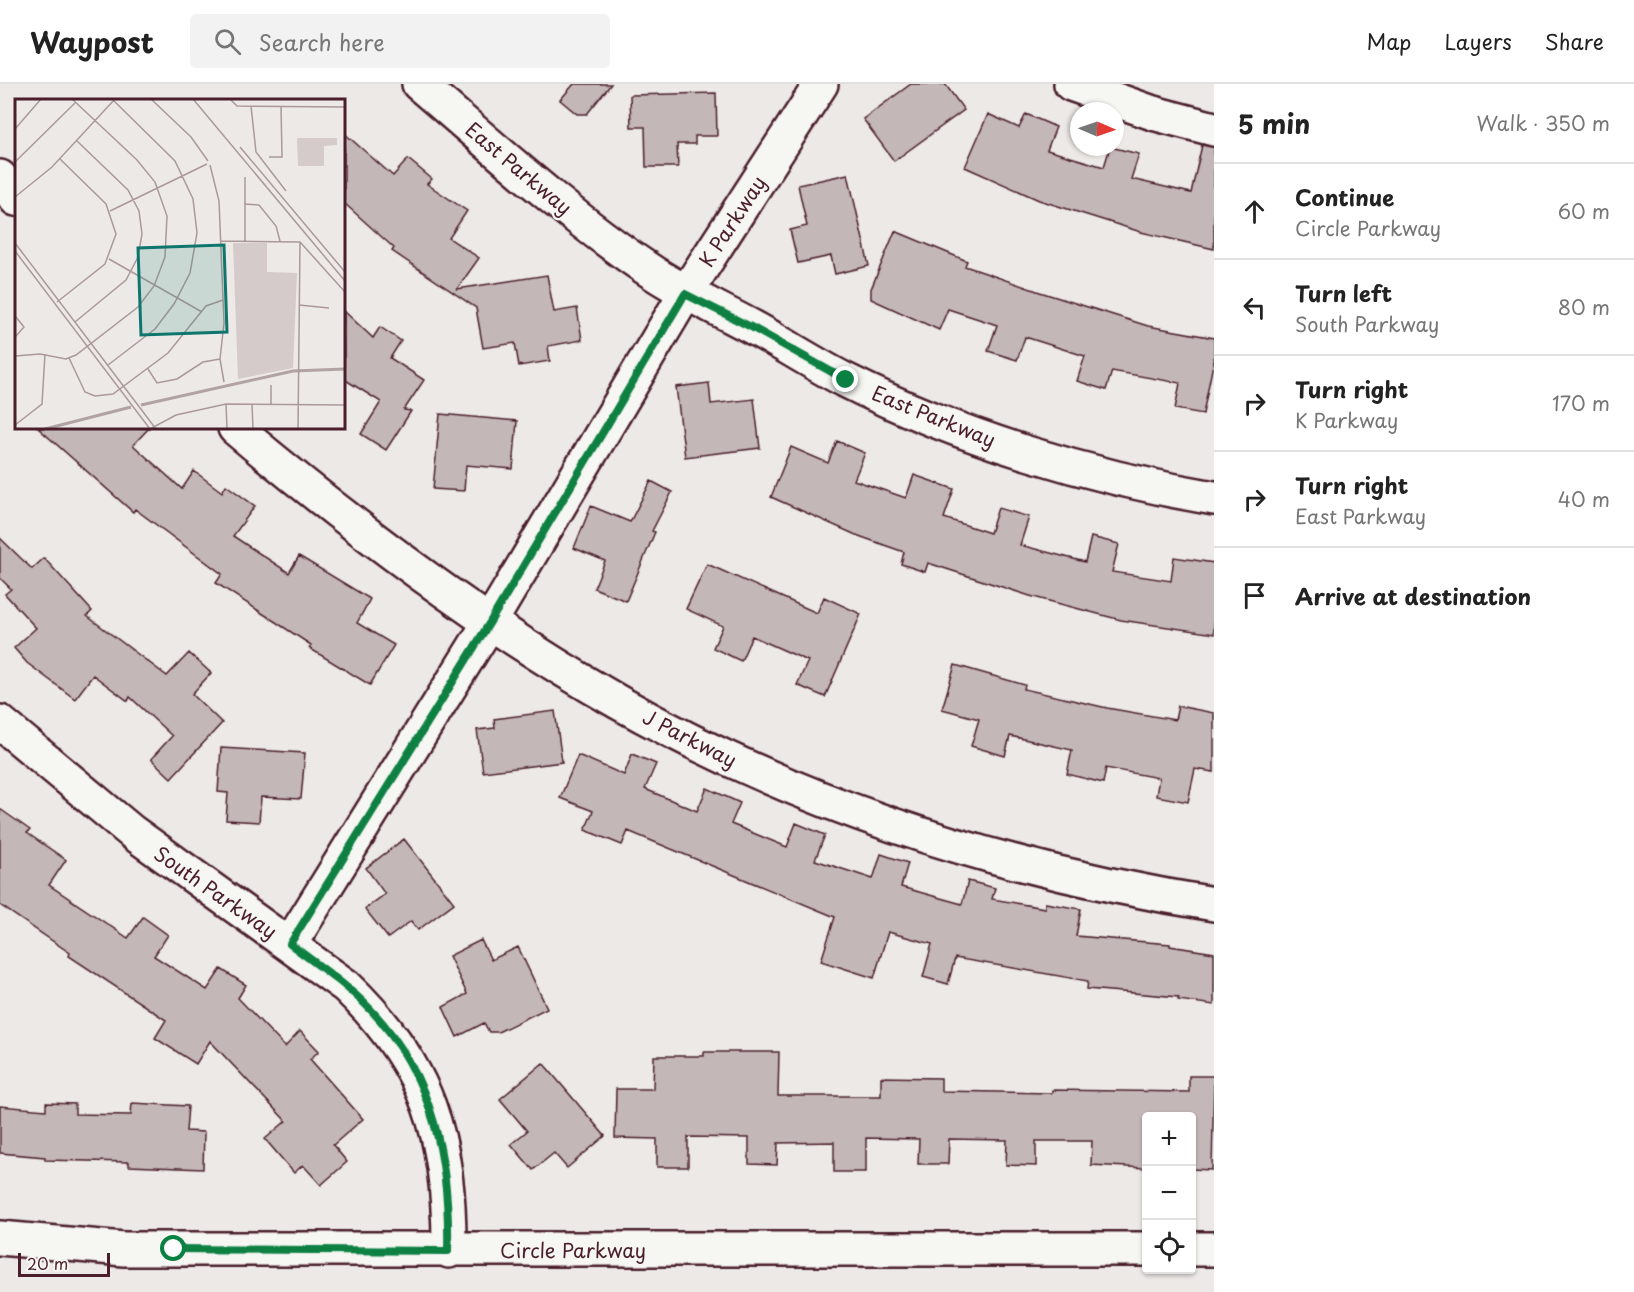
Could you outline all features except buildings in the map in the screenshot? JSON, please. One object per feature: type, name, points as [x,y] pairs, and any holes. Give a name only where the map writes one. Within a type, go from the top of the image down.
[{"type":"street","name":"East Parkway","points":[[419,84],[566,208],[644,267],[685,294],[753,328],[846,380],[936,419],[1077,467],[1173,491],[1214,498]]},
{"type":"street","name":"K Parkway","points":[[290,944],[490,622],[685,294],[821,84]]},
{"type":"street","points":[[1071,84],[1153,113],[1214,129]]},
{"type":"street","points":[[0,177],[15,198]]},
{"type":"street","name":"J Parkway","points":[[236,429],[292,476],[490,622],[621,704],[729,759],[841,807],[956,846],[1073,878],[1214,904]]},
{"type":"street","name":"South Parkway","points":[[0,722],[132,832],[290,944],[346,986],[373,1011],[414,1071],[440,1139],[447,1175],[448,1251]]},
{"type":"street","name":"Circle Parkway","points":[[0,1238],[124,1249],[448,1251],[1142,1249]]},
{"type":"street","points":[[1196,1249],[1214,1249]]},
{"type":"route","points":[[174,1249],[448,1251],[447,1175],[440,1139],[429,1105],[414,1071],[395,1040],[373,1011],[346,986],[290,944],[490,622],[685,294],[753,328],[846,380]]}]
